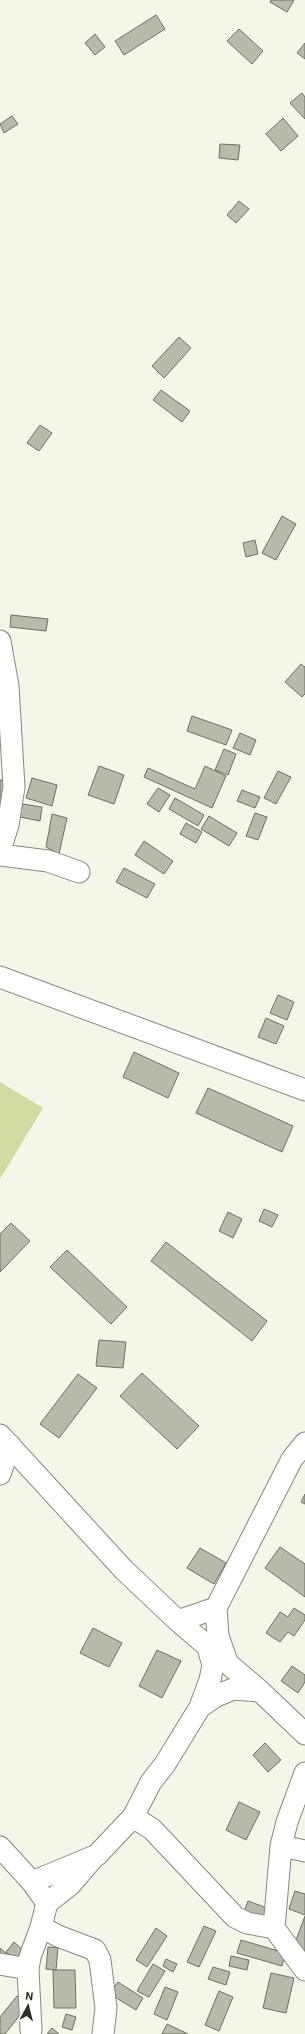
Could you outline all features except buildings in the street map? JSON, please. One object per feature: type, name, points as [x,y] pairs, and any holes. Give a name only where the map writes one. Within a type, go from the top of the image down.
[{"type":"street","points":[[0,641],[8,686],[14,787],[8,825],[0,850]]},
{"type":"street","points":[[0,855],[48,861],[79,872]]},
{"type":"street","points":[[0,977],[305,1090]]},
{"type":"street","points":[[0,1474],[5,1440]]},
{"type":"street","points":[[5,1440],[124,1570],[178,1621],[260,1691],[305,1734]]},
{"type":"street","points":[[227,1662],[218,1636],[216,1608],[292,1460],[305,1443]]},
{"type":"street","points":[[178,1621],[216,1608]]},
{"type":"street","points":[[31,2030],[28,1969],[30,1957],[41,1927],[47,1903],[70,1885],[96,1855],[133,1817],[151,1782],[165,1764],[200,1707],[210,1680],[213,1665],[207,1645]]},
{"type":"street","points":[[200,1707],[216,1696],[233,1689],[260,1691]]},
{"type":"street","points":[[305,1773],[287,1822],[281,1846],[274,1928],[305,1970]]},
{"type":"street","points":[[133,1817],[152,1829],[235,1917],[247,1923],[274,1928]]},
{"type":"street","points":[[281,1846],[305,1851]]},
{"type":"street","points":[[0,1847],[32,1882],[47,1903]]},
{"type":"street","points":[[32,1882],[96,1855]]},
{"type":"street","points":[[41,1927],[58,1936],[96,1950],[100,1960],[106,2008],[103,2034]]},
{"type":"street","points":[[0,1964],[28,1969]]},
{"type":"green space","points":[[0,1082],[43,1108],[0,1179]]}]
